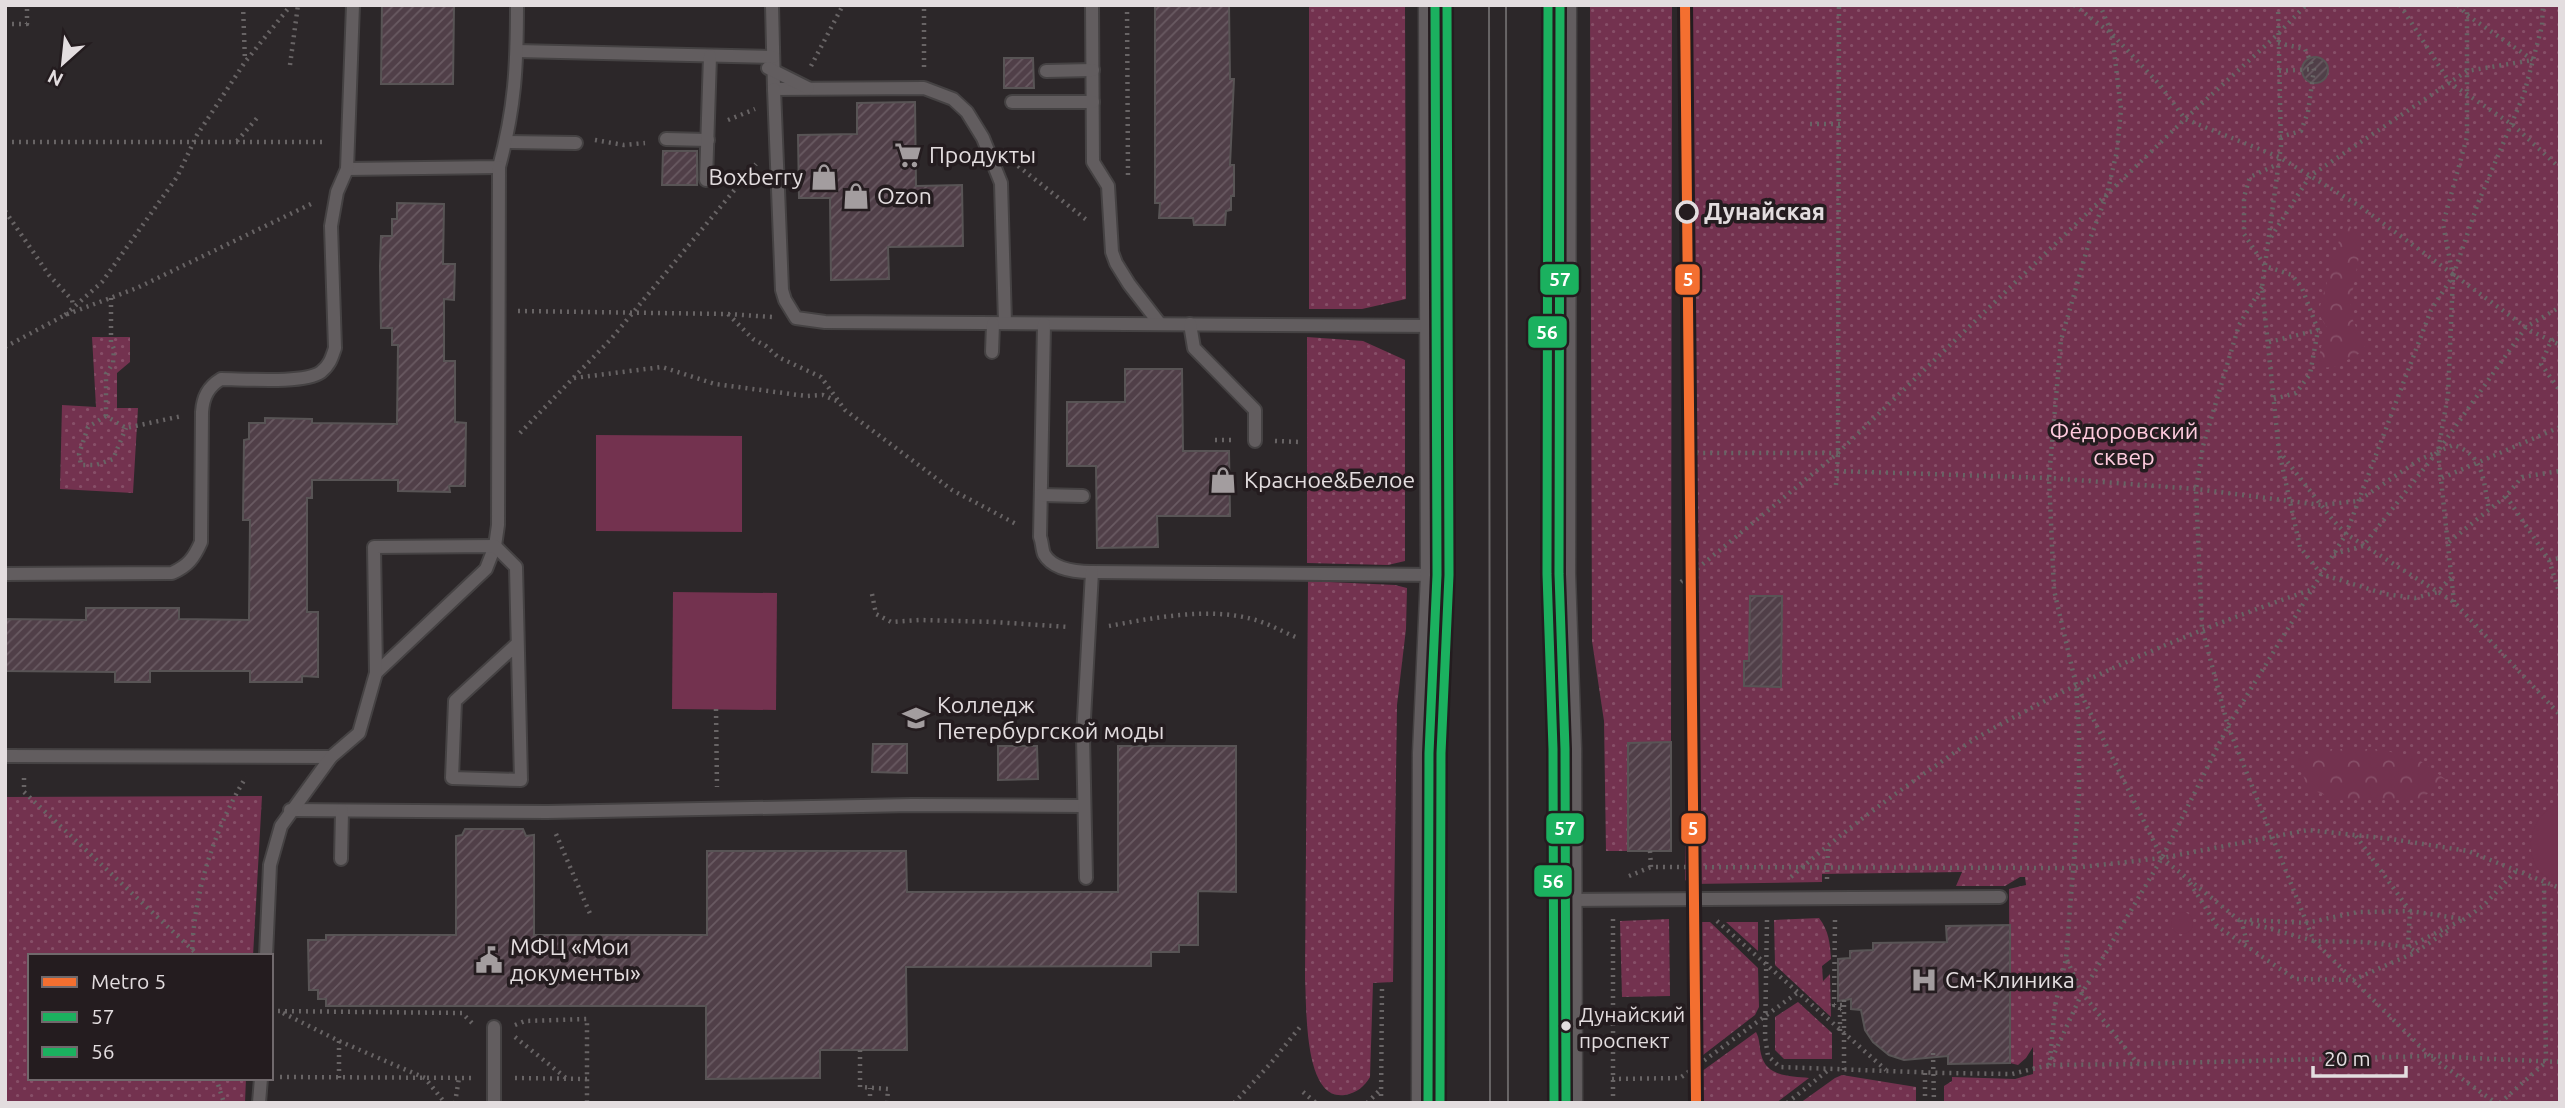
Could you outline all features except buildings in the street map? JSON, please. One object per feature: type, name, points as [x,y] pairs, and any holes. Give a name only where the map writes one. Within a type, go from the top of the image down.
[{"type":"street","points":[[1428,1103],[1429,753],[1437,575],[1434,5]]},
{"type":"street","points":[[1560,5],[1559,574],[1565,749],[1566,1103]]},
{"type":"lane","points":[[5,574],[172,573],[186,568],[201,542],[202,412],[211,385],[221,379],[304,379],[320,373],[331,362],[335,348],[332,210],[347,169],[353,5]]},
{"type":"lane","points":[[376,673],[486,569],[495,546],[498,525],[499,167],[516,82],[517,5]]},
{"type":"lane","points":[[772,5],[782,290],[796,318],[825,322],[1437,326]]},
{"type":"lane","points":[[1092,5],[1093,162],[1108,186],[1112,252],[1129,284],[1160,324]]},
{"type":"lane","points":[[517,51],[745,57],[773,64],[812,90]]},
{"type":"lane","points":[[706,180],[710,56]]},
{"type":"lane","points":[[1045,71],[1093,70]]},
{"type":"lane","points":[[774,89],[923,88],[953,99],[967,112],[983,138],[1001,183],[999,323],[992,352]]},
{"type":"lane","points":[[1012,102],[1093,102]]},
{"type":"lane","points":[[666,139],[708,140]]},
{"type":"lane","points":[[506,142],[576,143]]},
{"type":"lane","points":[[347,169],[499,167]]},
{"type":"lane","points":[[1044,324],[1040,537],[1045,554],[1057,565],[1072,572],[1437,575]]},
{"type":"lane","points":[[1190,324],[1194,348],[1255,410],[1255,441]]},
{"type":"lane","points":[[1041,495],[1083,496]]},
{"type":"lane","points":[[266,954],[271,866],[281,826],[290,810],[331,757],[359,733],[376,673],[374,548],[495,546],[516,567],[522,780],[452,778],[455,701],[517,644]]},
{"type":"lane","points":[[1086,878],[1083,737],[1092,572]]},
{"type":"lane","points":[[5,756],[331,757]]},
{"type":"lane","points":[[290,810],[547,813],[912,804],[1083,806]]},
{"type":"lane","points":[[341,859],[342,811]]},
{"type":"lane","points":[[1565,900],[2000,897]]},
{"type":"lane","points":[[494,1027],[494,1103]]},
{"type":"lane","points":[[259,1103],[261,1080]]},
{"type":"path","points":[[5,24],[27,24],[27,5]]},
{"type":"path","points":[[243,5],[245,62]]},
{"type":"path","points":[[65,315],[102,282],[177,177],[194,142],[245,62],[291,5]]},
{"type":"path","points":[[290,65],[298,5]]},
{"type":"path","points":[[808,72],[843,5]]},
{"type":"path","points":[[924,5],[924,75]]},
{"type":"path","points":[[1127,5],[1128,186]]},
{"type":"path","points":[[1836,485],[1839,453],[1839,5]]},
{"type":"path","points":[[2074,5],[2112,34],[2160,85],[2185,119],[2279,157],[2358,205],[2526,327],[2560,345]]},
{"type":"path","points":[[2049,1065],[2055,1006],[2066,959],[2079,794],[2079,731],[2076,684],[2054,590],[2049,478],[2061,340],[2090,239],[2107,194],[2117,151],[2121,109],[2112,34],[2100,5]]},
{"type":"path","points":[[2277,5],[2279,157],[2262,287],[2279,451],[2300,547],[2321,574],[2385,594],[2415,598],[2438,592],[2452,576]]},
{"type":"path","points":[[1681,582],[1839,453],[2306,5]]},
{"type":"path","points":[[2400,5],[2450,83],[2513,125],[2560,168]]},
{"type":"path","points":[[2458,5],[2467,15],[2533,60]]},
{"type":"path","points":[[2454,602],[2438,451],[2448,395],[2453,276],[2442,224],[2467,137],[2467,5]]},
{"type":"path","points":[[2049,1065],[2082,993],[2162,858],[2228,726],[2346,534],[2431,310],[2453,276],[2478,204],[2513,125],[2542,26],[2543,5]]},
{"type":"path","points":[[2278,43],[2305,49],[2314,69],[2308,112],[2301,131],[2280,137]]},
{"type":"path","points":[[2269,241],[2310,176],[2467,71],[2533,60]]},
{"type":"path","points":[[2279,71],[2314,69]]},
{"type":"path","points":[[236,142],[257,118]]},
{"type":"path","points":[[1810,124],[1841,124]]},
{"type":"path","points":[[983,138],[1111,239]]},
{"type":"path","points":[[5,142],[317,142]]},
{"type":"path","points":[[512,441],[574,378],[631,314],[758,162]]},
{"type":"path","points":[[2274,399],[2296,393],[2310,374],[2318,330],[2302,288],[2292,275],[2265,266],[2245,234],[2244,197],[2250,177],[2278,164]]},
{"type":"path","points":[[5,347],[65,315],[82,311],[137,288],[304,208]]},
{"type":"path","points":[[5,211],[49,275],[72,300],[73,306]]},
{"type":"path","points":[[2262,287],[2239,325],[2203,446],[2196,489],[2202,628],[2228,726],[2314,941],[2430,1056],[2498,1103],[2546,1062]]},
{"type":"path","points":[[106,416],[106,374],[113,363],[114,349],[111,342],[111,298]]},
{"type":"path","points":[[2332,555],[2363,546],[2438,451],[2526,327],[2560,307]]},
{"type":"path","points":[[505,311],[775,317]]},
{"type":"path","points":[[728,314],[752,339],[766,346],[778,357],[821,377],[845,410],[952,490],[1040,537]]},
{"type":"path","points":[[2269,342],[2318,330]]},
{"type":"path","points":[[2560,336],[2551,341],[2541,364],[2560,391]]},
{"type":"path","points":[[574,378],[663,367],[715,384],[806,396],[823,395],[839,402]]},
{"type":"path","points":[[106,416],[126,428],[202,412]]},
{"type":"path","points":[[106,416],[88,427],[79,454],[82,466],[113,459],[126,428]]},
{"type":"path","points":[[2441,478],[2560,427]]},
{"type":"path","points":[[1837,471],[2049,478],[2196,489],[2321,505],[2358,501],[2419,460],[2453,445],[2465,449],[2479,462],[2489,510]]},
{"type":"path","points":[[2279,451],[2346,534],[2454,602],[2560,715]]},
{"type":"path","points":[[1682,453],[1839,453]]},
{"type":"path","points":[[2449,542],[2506,496],[2522,477],[2560,471]]},
{"type":"path","points":[[2506,496],[2549,560],[2560,595]]},
{"type":"path","points":[[2549,560],[2560,558]]},
{"type":"path","points":[[2313,589],[2202,628],[2076,684],[1976,738],[1867,813],[1803,866],[1767,898],[1765,1037],[1768,1056],[1780,1067],[2012,1074],[2049,1065],[2430,1056],[2560,1062]]},
{"type":"path","points":[[2076,684],[2162,858],[2239,920],[2314,941],[2364,942],[2408,947],[2417,952]]},
{"type":"path","points":[[716,709],[717,809]]},
{"type":"path","points":[[22,756],[24,792],[192,953]]},
{"type":"path","points":[[192,953],[203,881],[214,845],[236,795],[258,757]]},
{"type":"path","points":[[547,813],[591,916]]},
{"type":"path","points":[[1613,1103],[1614,882],[1651,867],[2073,868],[2162,858],[2308,830],[2468,851],[2560,888]]},
{"type":"path","points":[[2356,835],[2410,911],[2408,947]]},
{"type":"path","points":[[1828,845],[1834,1006],[1844,1005],[1844,1070]]},
{"type":"path","points":[[1650,851],[1651,867]]},
{"type":"path","points":[[2187,878],[2217,926],[2295,979],[2353,980],[2417,952],[2483,906],[2516,871]]},
{"type":"path","points":[[2544,882],[2546,1062]]},
{"type":"path","points":[[2239,920],[2306,923],[2358,912],[2410,911],[2464,919]]},
{"type":"path","points":[[1711,916],[1888,1071]]},
{"type":"path","points":[[2408,947],[2464,919]]},
{"type":"path","points":[[2239,920],[2248,947]]},
{"type":"path","points":[[2066,959],[2082,993],[2138,1064]]},
{"type":"path","points":[[1381,1103],[1382,986]]},
{"type":"path","points":[[1612,1079],[1680,1078],[1797,993]]},
{"type":"path","points":[[273,1011],[462,1013],[476,1026],[494,1027]]},
{"type":"path","points":[[282,1012],[339,1041],[425,1078],[445,1103]]},
{"type":"path","points":[[567,1078],[505,1028],[525,1021],[587,1019],[587,1103]]},
{"type":"path","points":[[1234,1103],[1300,1027]]},
{"type":"path","points":[[339,1041],[340,1078]]},
{"type":"path","points":[[860,1051],[860,1087],[888,1089],[887,1103]]},
{"type":"path","points":[[1933,1053],[1934,1103]]},
{"type":"path","points":[[1787,1103],[1828,1070]]},
{"type":"path","points":[[1924,1103],[1925,1072]]},
{"type":"path","points":[[273,1077],[587,1079]]},
{"type":"path","points":[[454,1103],[458,1079]]},
{"type":"path","points":[[217,1080],[224,1103]]},
{"type":"path","points":[[870,1088],[870,1103]]},
{"type":"path","points":[[1367,1103],[1381,1088]]},
{"type":"path","points":[[1303,1092],[1317,1103]]},
{"type":"green space","points":[[1309,5],[1405,5],[1406,299],[1362,309],[1309,309]]},
{"type":"green space","points":[[1590,5],[1672,5],[1671,742],[1628,743],[1628,851],[1606,851],[1604,721],[1592,641]]},
{"type":"green space","name":"Фёдоровский сквер","points":[[1690,5],[2560,5],[2560,1103],[1944,1103],[1944,1086],[1952,1081],[1952,1077],[2015,1079],[2033,1074],[2033,1047],[2018,1065],[2010,1063],[2009,889],[2026,885],[2025,877],[2005,886],[1956,886],[1962,872],[1822,874],[1822,882],[1691,884],[1685,880]]},
{"type":"green space","points":[[2345,220],[2362,240],[2349,311],[2366,350],[2334,367],[2317,368],[2321,347],[2329,331],[2318,313]]},
{"type":"green space","points":[[92,337],[130,337],[130,362],[117,373],[117,408],[138,408],[133,493],[60,489],[62,405],[96,407]]},
{"type":"green space","points":[[1307,337],[1363,341],[1405,360],[1405,561],[1388,565],[1307,563]]},
{"type":"green space","points":[[596,435],[742,436],[742,532],[596,531]]},
{"type":"green space","points":[[1308,581],[1395,585],[1407,588],[1406,629],[1397,705],[1393,982],[1373,983],[1370,1077],[1360,1089],[1345,1095],[1331,1093],[1321,1084],[1314,1068],[1307,1029],[1305,979]]},
{"type":"green space","points":[[673,592],[777,593],[776,710],[672,709]]},
{"type":"green space","points":[[2327,749],[2376,749],[2415,757],[2445,779],[2420,800],[2334,799],[2308,788],[2296,757]]},
{"type":"green space","points":[[262,796],[253,954],[28,954],[28,1080],[246,1080],[245,1103],[5,1103],[5,797]]},
{"type":"green space","points":[[2560,803],[2560,884],[2538,868],[2532,856],[2531,844],[2533,831],[2539,820],[2548,810]]},
{"type":"green space","points":[[2178,912],[2186,912],[2193,919],[2193,927],[2186,934],[2178,934],[2171,927],[2171,919]]},
{"type":"green space","points":[[1819,918],[1827,932],[1830,948],[1831,959],[1822,966],[1823,981],[1830,974],[1831,1017],[1775,965],[1774,920]]},
{"type":"green space","points":[[1669,919],[1670,996],[1622,997],[1620,921]]},
{"type":"green space","points":[[1689,922],[1710,922],[1758,968],[1759,1007],[1755,1015],[1694,1062],[1693,999],[1689,997]]},
{"type":"green space","points":[[1726,922],[1758,922],[1758,951]]},
{"type":"green space","points":[[1798,1002],[1832,1033],[1832,1059],[1784,1059],[1775,1050],[1775,1017]]},
{"type":"green space","points":[[1756,1032],[1761,1054],[1768,1067],[1780,1074],[1809,1078],[1776,1103],[1695,1103],[1694,1077]]},
{"type":"green space","points":[[1842,1075],[1916,1087],[1916,1103],[1800,1103]]},
{"type":"tram line","points":[[1489,5],[1490,1103]]},
{"type":"tram line","points":[[1506,5],[1508,1103]]},
{"type":"metro line","name":"5","points":[[1685,5],[1696,1103]]},
{"type":"transit line","name":"57","points":[[1428,1103],[1429,753],[1437,575],[1435,5]]},
{"type":"transit line","name":"56","points":[[1440,1103],[1441,753],[1449,575],[1447,5]]},
{"type":"transit line","name":"56","points":[[1548,5],[1547,574],[1553,749],[1554,1103]]},
{"type":"transit line","name":"57","points":[[1560,5],[1559,574],[1565,749],[1566,1103]]},
{"type":"place","name":"Продукты","points":[[908,155]]},
{"type":"place","name":"Boxberry","points":[[824,177]]},
{"type":"place","name":"Ozon","points":[[856,196]]},
{"type":"place","name":"Дунайская","points":[[1687,212]]},
{"type":"place","name":"Красное&Белое","points":[[1223,480]]},
{"type":"place","name":"Колледж Петербургской моды","points":[[916,718]]},
{"type":"place","name":"МФЦ «Мои документы»","points":[[489,960]]},
{"type":"place","name":"См-Клиника","points":[[1924,980]]},
{"type":"place","name":"Дунайский проспект","points":[[1566,1026]]}]
